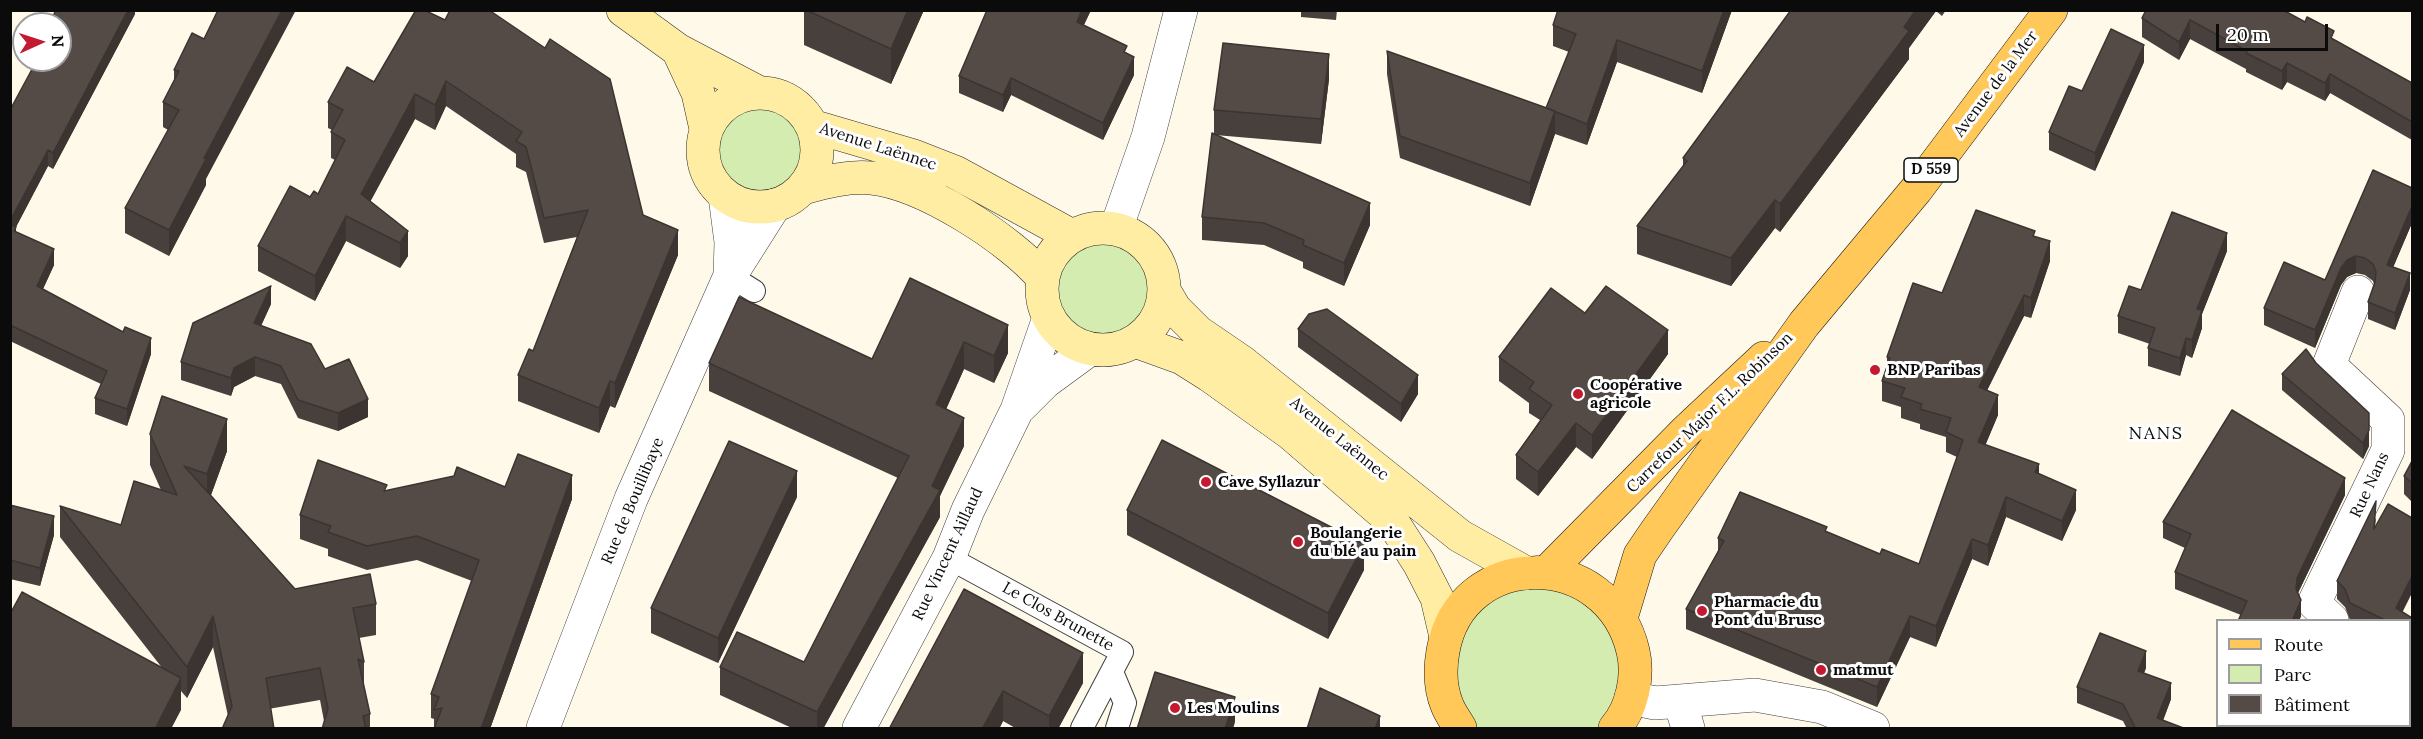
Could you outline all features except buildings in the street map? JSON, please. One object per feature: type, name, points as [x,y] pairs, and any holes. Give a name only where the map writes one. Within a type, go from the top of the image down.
[{"type":"main road","points":[[623,10],[678,50],[758,92],[775,94],[790,101],[802,112],[812,126],[816,142],[816,158],[812,174],[803,188],[791,198],[775,206],[758,207],[741,204],[725,196],[712,182],[704,165],[702,147],[706,129],[721,106],[739,97],[758,92]]},
{"type":"main road","name":"Avenue de la Mer","points":[[1804,324],[1916,190],[2051,10]]},
{"type":"main road","points":[[678,50],[698,93],[706,129]]},
{"type":"main road","name":"Avenue Laënnec","points":[[812,126],[826,132],[914,156],[954,172],[1072,236]]},
{"type":"main road","name":"Avenue Laënnec","points":[[803,188],[837,178],[871,178],[901,186],[944,204],[980,227],[1020,255],[1043,278]]},
{"type":"main road","points":[[1101,227],[1116,229],[1132,234],[1146,244],[1160,267],[1165,292],[1161,311],[1150,328],[1135,341],[1121,348],[1090,349],[1074,343],[1060,332],[1049,318],[1043,299],[1043,278],[1053,254],[1072,236],[1085,230],[1101,227]]},
{"type":"main road","name":"Avenue Laënnec","points":[[1165,292],[1175,309],[1198,332],[1242,362],[1460,536],[1537,572]]},
{"type":"main road","name":"Carrefour Major F.L. Robinson","points":[[1537,572],[1564,553],[1710,409],[1804,324]]},
{"type":"main road","name":"Carrefour Major F.L. Robinson","points":[[1621,618],[1640,555],[1804,324]]},
{"type":"main road","name":"Avenue Laënnec","points":[[1135,341],[1182,358],[1209,375],[1290,433],[1392,521],[1419,563],[1437,598],[1446,637]]},
{"type":"main road","points":[[1460,729],[1446,703],[1440,670],[1446,637],[1459,613],[1477,593],[1500,579],[1537,572],[1576,579],[1601,596],[1621,618],[1630,637],[1635,657],[1635,678],[1631,698],[1615,729]]},
{"type":"street","points":[[1116,229],[1148,137],[1182,10]]},
{"type":"street","name":"Rue de Bouillibaye","points":[[725,196],[731,242],[742,283]]},
{"type":"street","name":"Rue de Bouillibaye","points":[[543,729],[631,499],[742,283],[775,206]]},
{"type":"street","name":"Rue Nans","points":[[2330,619],[2314,603],[2388,450],[2388,420],[2328,365],[2358,292]]},
{"type":"street","name":"Rue Vincent Aillaud","points":[[859,729],[949,558],[968,510],[1017,410],[1049,318]]},
{"type":"street","name":"Rue Vincent Aillaud","points":[[1017,410],[1045,382],[1090,349]]},
{"type":"street","points":[[1631,698],[1655,703],[1684,715],[1755,695],[1822,707],[1873,729]]},
{"type":"lane","name":"Le Clos Brunette","points":[[949,558],[1122,652],[1082,729]]},
{"type":"lane","points":[[1112,672],[1125,703],[1118,729]]},
{"type":"green space","points":[[759,93],[781,97],[799,110],[812,128],[816,150],[812,172],[799,190],[781,203],[759,207],[737,203],[719,190],[706,172],[702,150],[706,128],[719,110],[737,97]]},
{"type":"green space","points":[[1103,228],[1126,233],[1137,238],[1146,246],[1154,255],[1159,266],[1164,289],[1159,312],[1154,323],[1146,332],[1137,340],[1126,345],[1103,350],[1080,345],[1069,340],[1060,332],[1052,323],[1047,312],[1042,289],[1047,266],[1052,255],[1060,246],[1069,238],[1080,233]]},
{"type":"green space","points":[[1547,572],[1630,637],[1615,728],[1460,728],[1446,637],[1459,613]]},
{"type":"place","name":"BNP Paribas","points":[[1875,370]]},
{"type":"place","name":"Coopérative agricole","points":[[1578,394]]},
{"type":"place","name":"Cave Syllazur","points":[[1206,482]]},
{"type":"place","name":"Boulangerie du blé au pain","points":[[1298,542]]},
{"type":"place","name":"Pharmacie du Pont du Brusc","points":[[1702,611]]},
{"type":"place","name":"matmut","points":[[1821,670]]},
{"type":"place","name":"Les Moulins","points":[[1175,708]]},
{"type":"district","name":"NANS","points":[[2156,434]]}]
